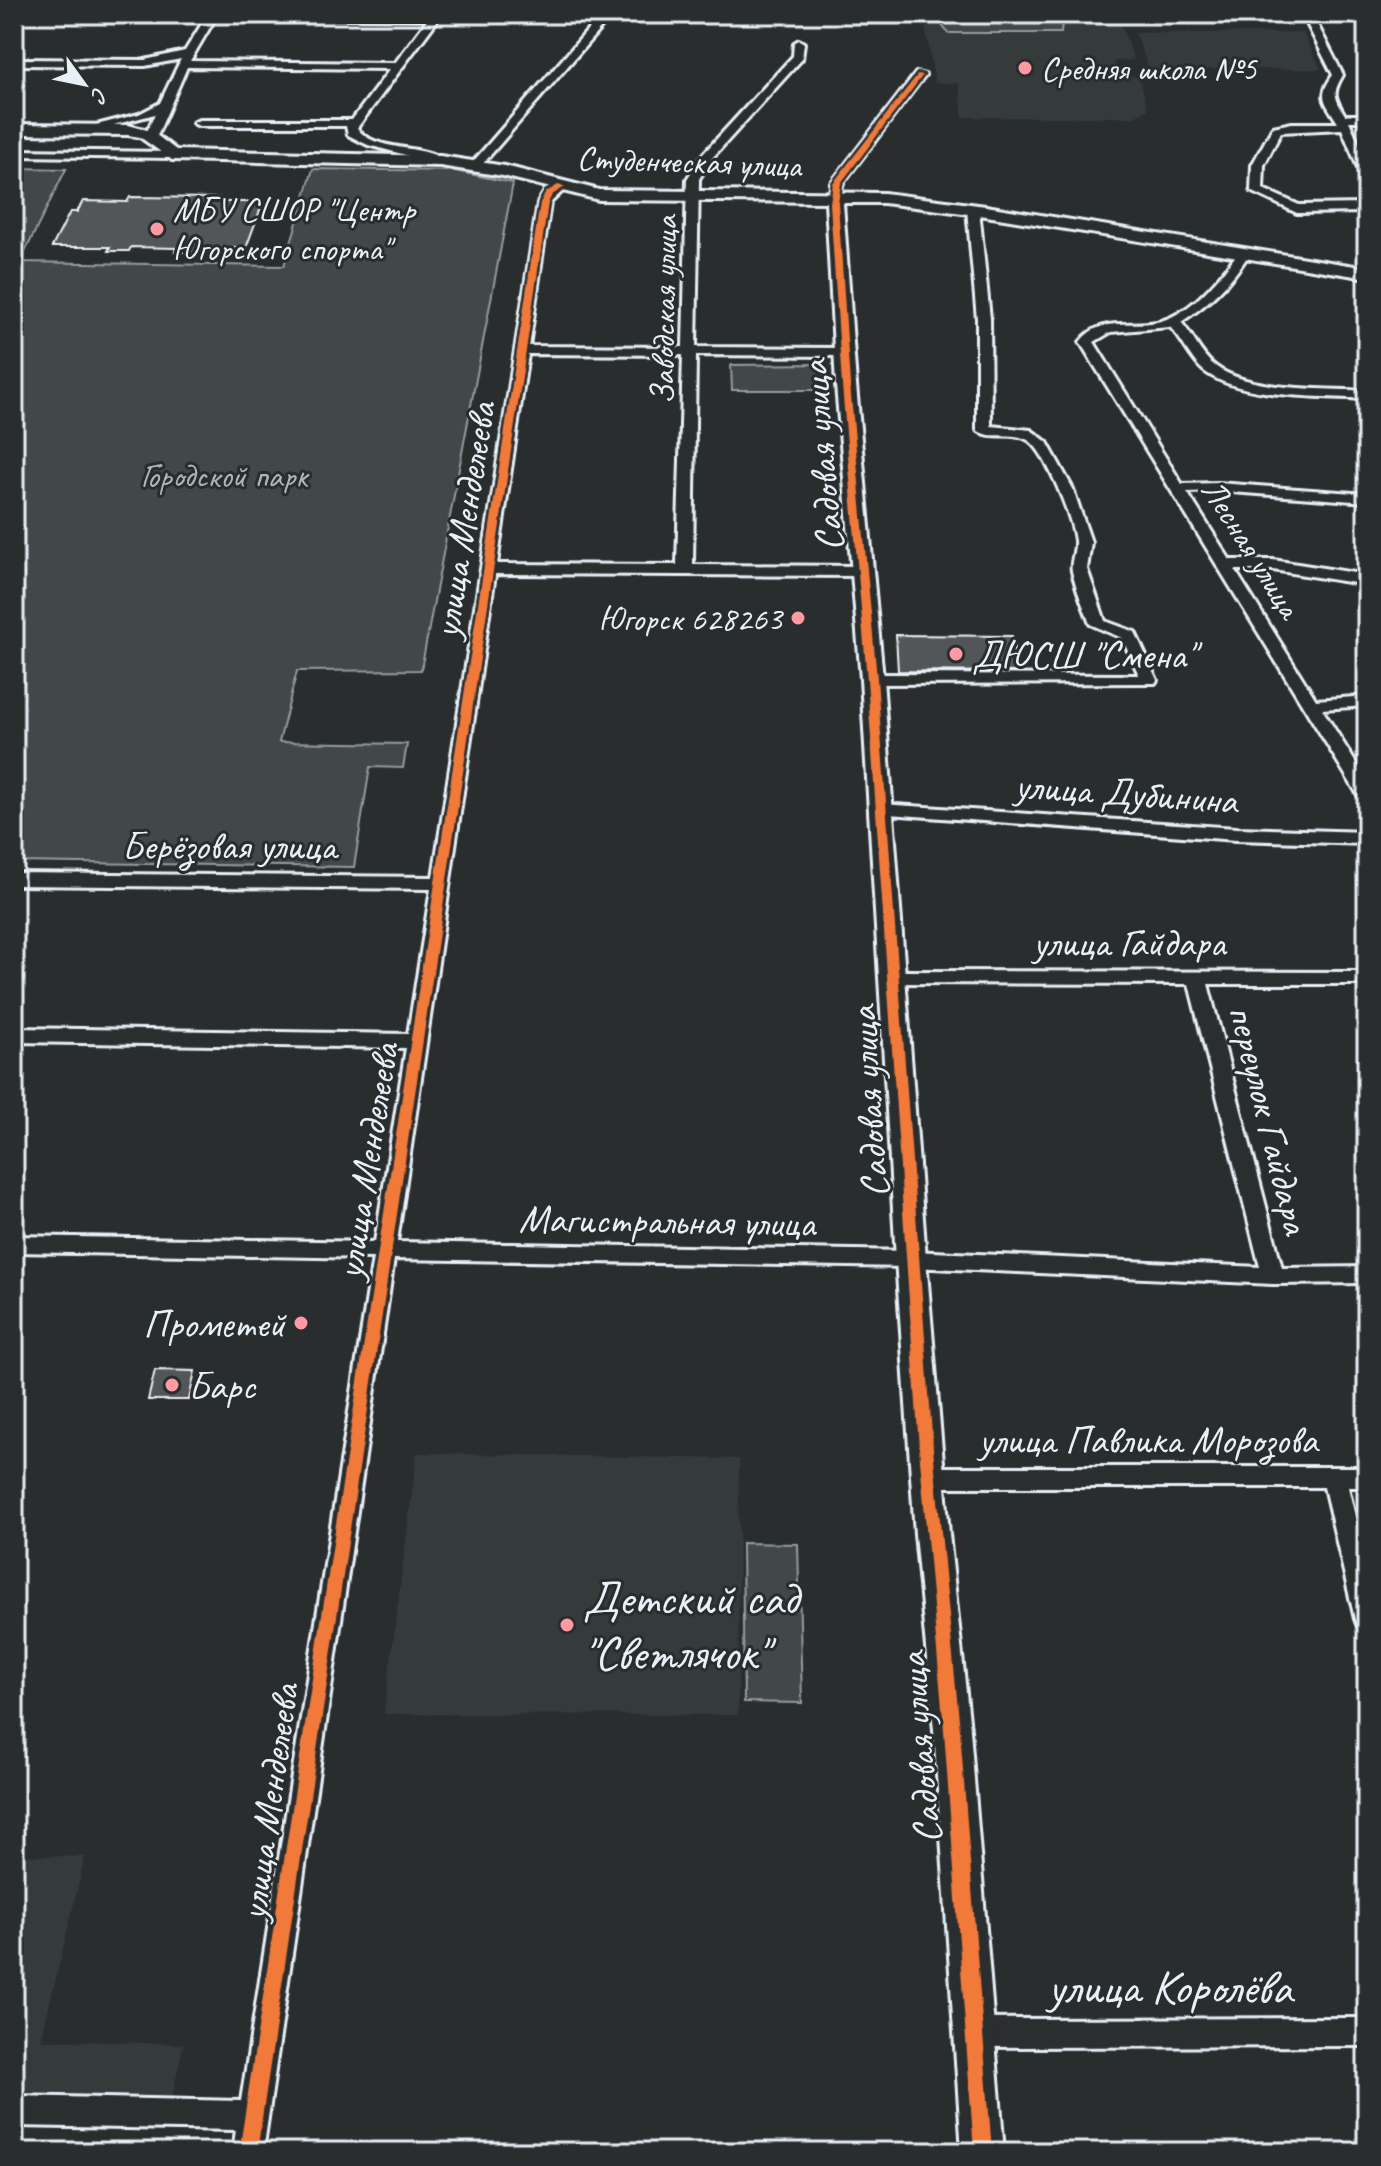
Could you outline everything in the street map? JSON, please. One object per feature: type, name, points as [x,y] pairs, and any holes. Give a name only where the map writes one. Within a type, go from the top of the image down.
[{"type":"street","points":[[112,14],[149,14]]},
{"type":"street","points":[[203,14],[437,15]]},
{"type":"street","points":[[150,138],[185,59],[213,14]]},
{"type":"street","points":[[476,165],[608,14]]},
{"type":"street","points":[[1307,14],[1338,75],[1328,93],[1367,175]]},
{"type":"street","points":[[437,15],[353,123],[352,133],[440,161]]},
{"type":"street","name":"Заводская улица","points":[[685,569],[693,179],[701,164],[798,57],[799,43]]},
{"type":"street","points":[[14,62],[145,63],[185,59],[397,66]]},
{"type":"street","points":[[834,197],[837,183],[920,75]]},
{"type":"street","points":[[87,129],[143,116],[166,104]]},
{"type":"street","points":[[1367,118],[1292,126],[1272,133],[1258,165],[1257,191],[1297,209],[1367,208]]},
{"type":"street","points":[[199,123],[353,123]]},
{"type":"street","points":[[14,129],[128,130],[150,138],[172,155]]},
{"type":"street","points":[[14,153],[172,155]]},
{"type":"street","name":"Студенческая улица","points":[[172,155],[440,161],[476,165],[599,195],[884,198],[973,209],[1367,273]]},
{"type":"street","name":"улица Менделеева","points":[[248,2152],[544,203],[549,194],[561,187]]},
{"type":"street","name":"Садовая улица","points":[[834,197],[872,679],[911,1259],[952,1730],[983,2152]]},
{"type":"street","points":[[872,679],[1149,680],[1129,635],[1098,624],[1079,569],[1083,542],[1074,513],[1066,489],[1040,442],[1026,433],[984,430],[980,395],[982,287],[973,209]]},
{"type":"street","points":[[1243,254],[1200,301],[1172,321],[1187,335],[1207,366],[1226,377],[1263,385],[1367,395]]},
{"type":"street","name":"Лесная улица","points":[[1172,321],[1106,330],[1090,335],[1087,342],[1228,565],[1367,795]]},
{"type":"street","points":[[522,350],[844,352]]},
{"type":"street","points":[[1179,488],[1218,487],[1367,498]]},
{"type":"street","points":[[1228,565],[1273,565],[1367,580]]},
{"type":"street","points":[[488,569],[864,571]]},
{"type":"street","points":[[1314,705],[1367,701]]},
{"type":"street","name":"улица Дубинина","points":[[881,809],[1236,834],[1367,838]]},
{"type":"street","name":"Берёзовая улица","points":[[14,879],[443,883]]},
{"type":"street","name":"улица Гайдара","points":[[891,977],[1367,978]]},
{"type":"street","name":"переулок Гайдара","points":[[1197,979],[1273,1276]]},
{"type":"street","points":[[14,1035],[418,1041]]},
{"type":"street","name":"Магистральная улица","points":[[14,1244],[911,1259],[1273,1276],[1367,1275]]},
{"type":"street","name":"улица Павлика Морозова","points":[[928,1477],[1367,1477]]},
{"type":"street","points":[[1334,1477],[1367,1619]]},
{"type":"street","name":"улица Королёва","points":[[973,2033],[1367,2032]]},
{"type":"street","points":[[14,2111],[254,2116]]},
{"type":"shaded area","name":"Средняя школа №5","points":[[923,14],[1117,14],[1134,60],[1114,61],[1120,77],[1139,77],[1148,109],[1134,117],[963,117],[959,83],[935,83]]},
{"type":"shaded area","points":[[1135,33],[1303,33],[1321,69],[1149,69]]},
{"type":"shaded area","name":"Детский сад \"Светлячок\"","points":[[417,1453],[739,1459],[738,1715],[384,1714]]},
{"type":"shaded area","points":[[14,1855],[85,1857],[41,2040],[183,2044],[172,2098],[14,2095]]},
{"type":"green space","points":[[946,14],[1053,14],[1062,20],[1061,33],[948,33],[939,21]]},
{"type":"green space","name":"Городской парк","points":[[14,168],[66,169],[20,262],[284,266],[313,169],[455,171],[513,183],[421,670],[297,671],[279,742],[407,744],[403,768],[370,767],[354,867],[14,862]]},
{"type":"green space","points":[[821,364],[824,390],[732,390],[731,365]]},
{"type":"green space","points":[[742,1543],[798,1544],[802,1703],[744,1702]]},
{"type":"building","name":"МБУ СШОР \"Центр Югорского спорта\"","points":[[130,197],[263,202],[246,248],[198,248],[196,252],[175,252],[176,248],[131,247],[129,251],[108,251],[110,247],[52,247],[70,212],[77,212],[83,201],[127,202]]},
{"type":"building","name":"ДЮСШ \"Смена\"","points":[[896,635],[1012,636],[1017,672],[898,671]]},
{"type":"building","name":"Барс","points":[[155,1370],[195,1371],[189,1400],[148,1400]]},
{"type":"cycle path","points":[[920,75],[837,183],[834,203],[846,385],[872,679],[926,1448],[952,1730],[983,2152]]},
{"type":"cycle path","points":[[248,2152],[544,203],[549,194],[561,187]]},
{"type":"place","name":"Средняя школа №5","points":[[1025,68]]},
{"type":"place","name":"МБУ СШОР \"Центр Югорского спорта\"","points":[[157,229]]},
{"type":"place","name":"Югорск 628263","points":[[798,618]]},
{"type":"place","name":"ДЮСШ \"Смена\"","points":[[956,654]]},
{"type":"place","name":"Прометей","points":[[301,1323]]},
{"type":"place","name":"Барс","points":[[172,1385]]},
{"type":"place","name":"Детский сад \"Светлячок\"","points":[[567,1625]]}]
